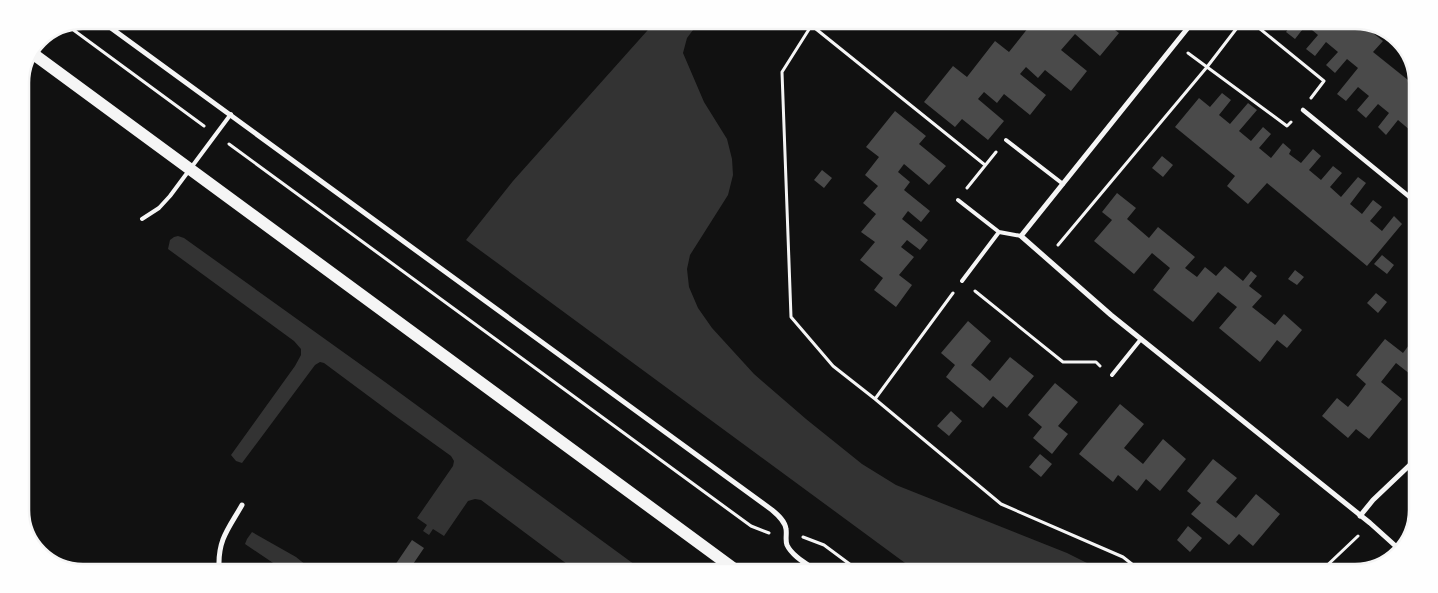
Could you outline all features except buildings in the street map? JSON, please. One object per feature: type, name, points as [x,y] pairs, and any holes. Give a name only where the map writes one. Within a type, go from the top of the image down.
[{"type":"main road","points":[[36,56],[727,564]]},
{"type":"street","points":[[113,29],[772,510],[785,525],[788,547],[808,564]]},
{"type":"street","points":[[1187,29],[1021,236],[1112,315],[1396,546]]},
{"type":"street","points":[[1302,110],[1409,197]]},
{"type":"street","points":[[1360,516],[1373,500],[1409,465]]},
{"type":"street","points":[[219,564],[218,556],[222,538],[242,506]]},
{"type":"lane","points":[[142,219],[165,202],[231,114]]},
{"type":"lane","points":[[1006,140],[1063,184]]},
{"type":"lane","points":[[958,200],[998,232],[1021,236]]},
{"type":"lane","points":[[962,280],[998,232]]},
{"type":"lane","points":[[1112,375],[1141,339]]},
{"type":"path","points":[[809,29],[782,72],[791,317],[833,366],[1000,504],[1123,557],[1132,564]]},
{"type":"path","points":[[818,29],[985,166]]},
{"type":"path","points":[[1047,258],[1207,67],[1236,29]]},
{"type":"path","points":[[1175,43],[1287,126],[1324,81],[1260,29]]},
{"type":"path","points":[[73,30],[739,517],[756,528],[774,534]]},
{"type":"path","points":[[958,200],[1006,140]]},
{"type":"path","points":[[874,398],[962,280],[1063,362],[1096,362],[1112,375]]},
{"type":"path","points":[[1328,564],[1362,532]]},
{"type":"path","points":[[799,537],[824,545],[850,564]]},
{"type":"shaded area","points":[[649,29],[694,29],[687,38],[683,53],[704,102],[727,139],[732,159],[733,175],[728,195],[690,255],[687,269],[689,287],[698,308],[712,328],[754,374],[862,464],[896,485],[1067,553],[1089,564],[906,564],[466,240],[513,181]]},
{"type":"shaded area","points":[[174,237],[184,238],[634,564],[567,564],[481,500],[475,499],[468,501],[444,536],[433,529],[429,535],[423,531],[427,525],[417,518],[453,466],[454,461],[451,456],[324,363],[320,362],[315,365],[242,463],[236,461],[231,455],[295,366],[301,355],[301,349],[294,341],[168,249],[170,240]]},
{"type":"shaded area","points":[[252,532],[305,564],[275,564],[245,544]]}]
